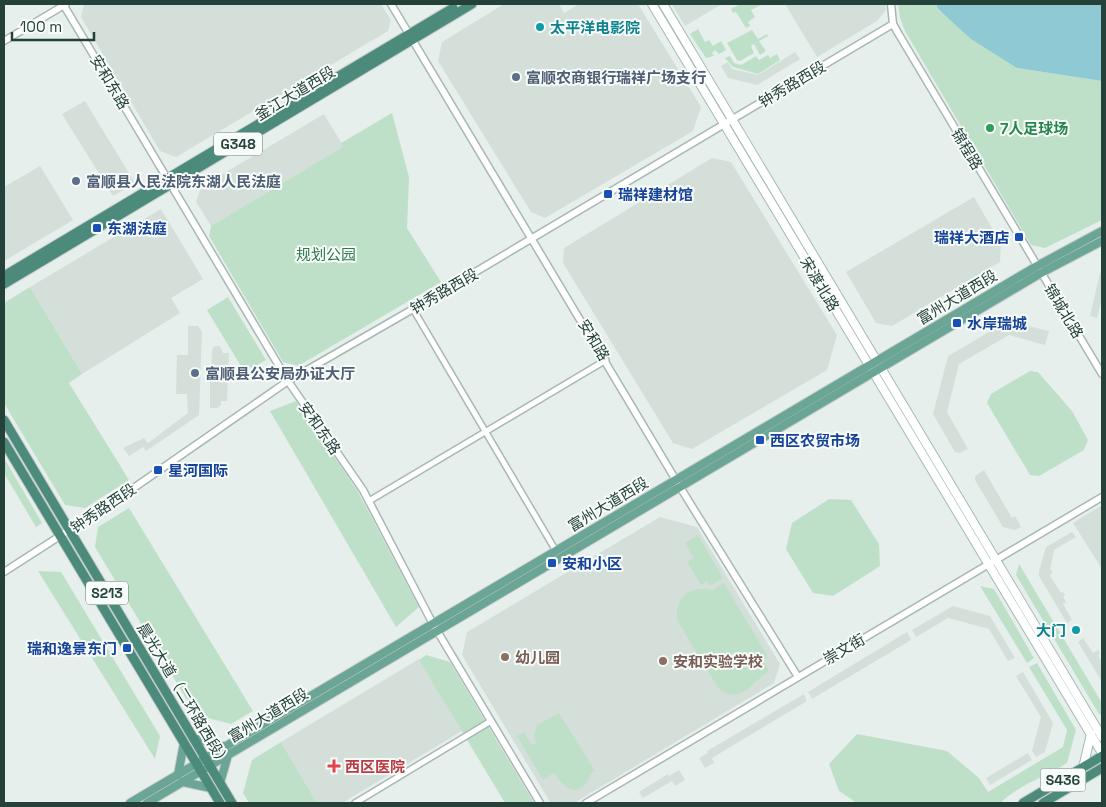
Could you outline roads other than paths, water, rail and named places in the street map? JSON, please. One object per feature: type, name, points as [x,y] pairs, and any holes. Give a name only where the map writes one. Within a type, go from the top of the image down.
[{"type":"highway","name":"釜江大道西段","points":[[411,37],[460,4]]},
{"type":"highway","name":"釜江大道西段","points":[[4,284],[170,181],[411,37],[472,4]]},
{"type":"highway","name":"釜江大道西段","points":[[4,276],[170,181]]},
{"type":"highway","name":"晨光大道（二环路西段）","points":[[4,420],[232,803]]},
{"type":"highway","name":"晨光大道（二环路西段）","points":[[4,442],[220,803]]},
{"type":"highway","name":"S436","points":[[1023,803],[1102,755]]},
{"type":"highway","name":"S436","points":[[1043,803],[1102,768]]},
{"type":"main road","name":"宋渡北路","points":[[652,4],[987,565],[1098,733]]},
{"type":"main road","name":"宋渡北路","points":[[662,4],[1098,733]]},
{"type":"main road","name":"富州大道西段","points":[[130,803],[199,768],[226,747],[436,627],[1039,270],[1102,230]]},
{"type":"main road","name":"富州大道西段","points":[[1039,270],[1102,241]]},
{"type":"main road","name":"富州大道西段","points":[[208,762],[228,755],[556,551],[678,483]]},
{"type":"main road","points":[[1098,733],[1102,755]]},
{"type":"main road","points":[[1083,768],[1098,733]]},
{"type":"main road","points":[[193,738],[226,747]]},
{"type":"main road","points":[[184,743],[181,778],[211,788]]},
{"type":"main road","points":[[220,783],[228,755]]},
{"type":"main road","name":"富州大道西段","points":[[147,803],[181,778]]},
{"type":"street","points":[[4,41],[65,4]]},
{"type":"street","name":"安和东路","points":[[65,4],[288,381],[369,501],[436,627],[540,803]]},
{"type":"street","name":"安和路","points":[[391,4],[678,483],[798,676]]},
{"type":"street","points":[[891,4],[893,24]]},
{"type":"street","name":"钟秀路西段","points":[[4,572],[70,530],[288,381],[532,239],[893,24]]},
{"type":"street","name":"锦程路","points":[[893,24],[1039,270]]},
{"type":"street","name":"锦城北路","points":[[1039,270],[1102,374]]},
{"type":"street","points":[[413,309],[556,551]]},
{"type":"street","points":[[369,501],[606,360]]},
{"type":"street","name":"崇文街","points":[[586,803],[1102,497]]},
{"type":"street","points":[[355,803],[491,721]]},
{"type":"water","points":[[936,4],[1102,5],[1102,81],[1017,68],[971,39],[938,9]]},
{"type":"place","name":"太平洋电影院","points":[[540,27]]},
{"type":"place","name":"富顺农商银行瑞祥广场支行","points":[[516,77]]},
{"type":"place","name":"7人足球场","points":[[990,128]]},
{"type":"place","name":"富顺县人民法院东湖人民法庭","points":[[76,181]]},
{"type":"place","name":"瑞祥建材馆","points":[[608,194]]},
{"type":"place","name":"东湖法庭","points":[[97,228]]},
{"type":"place","name":"瑞祥大酒店","points":[[1019,237]]},
{"type":"place","name":"水岸瑞城","points":[[957,323]]},
{"type":"place","name":"富顺县公安局办证大厅","points":[[195,373]]},
{"type":"place","name":"西区农贸市场","points":[[760,440]]},
{"type":"place","name":"星河国际","points":[[158,470]]},
{"type":"place","name":"安和小区","points":[[552,563]]},
{"type":"place","name":"大门","points":[[1076,630]]},
{"type":"place","name":"瑞和逸景东门","points":[[127,648]]},
{"type":"place","name":"幼儿园","points":[[505,657]]},
{"type":"place","name":"安和实验学校","points":[[663,661]]},
{"type":"place","name":"西区医院","points":[[334,766]]},
{"type":"park label","name":"规划公园","points":[[326,254]]}]
